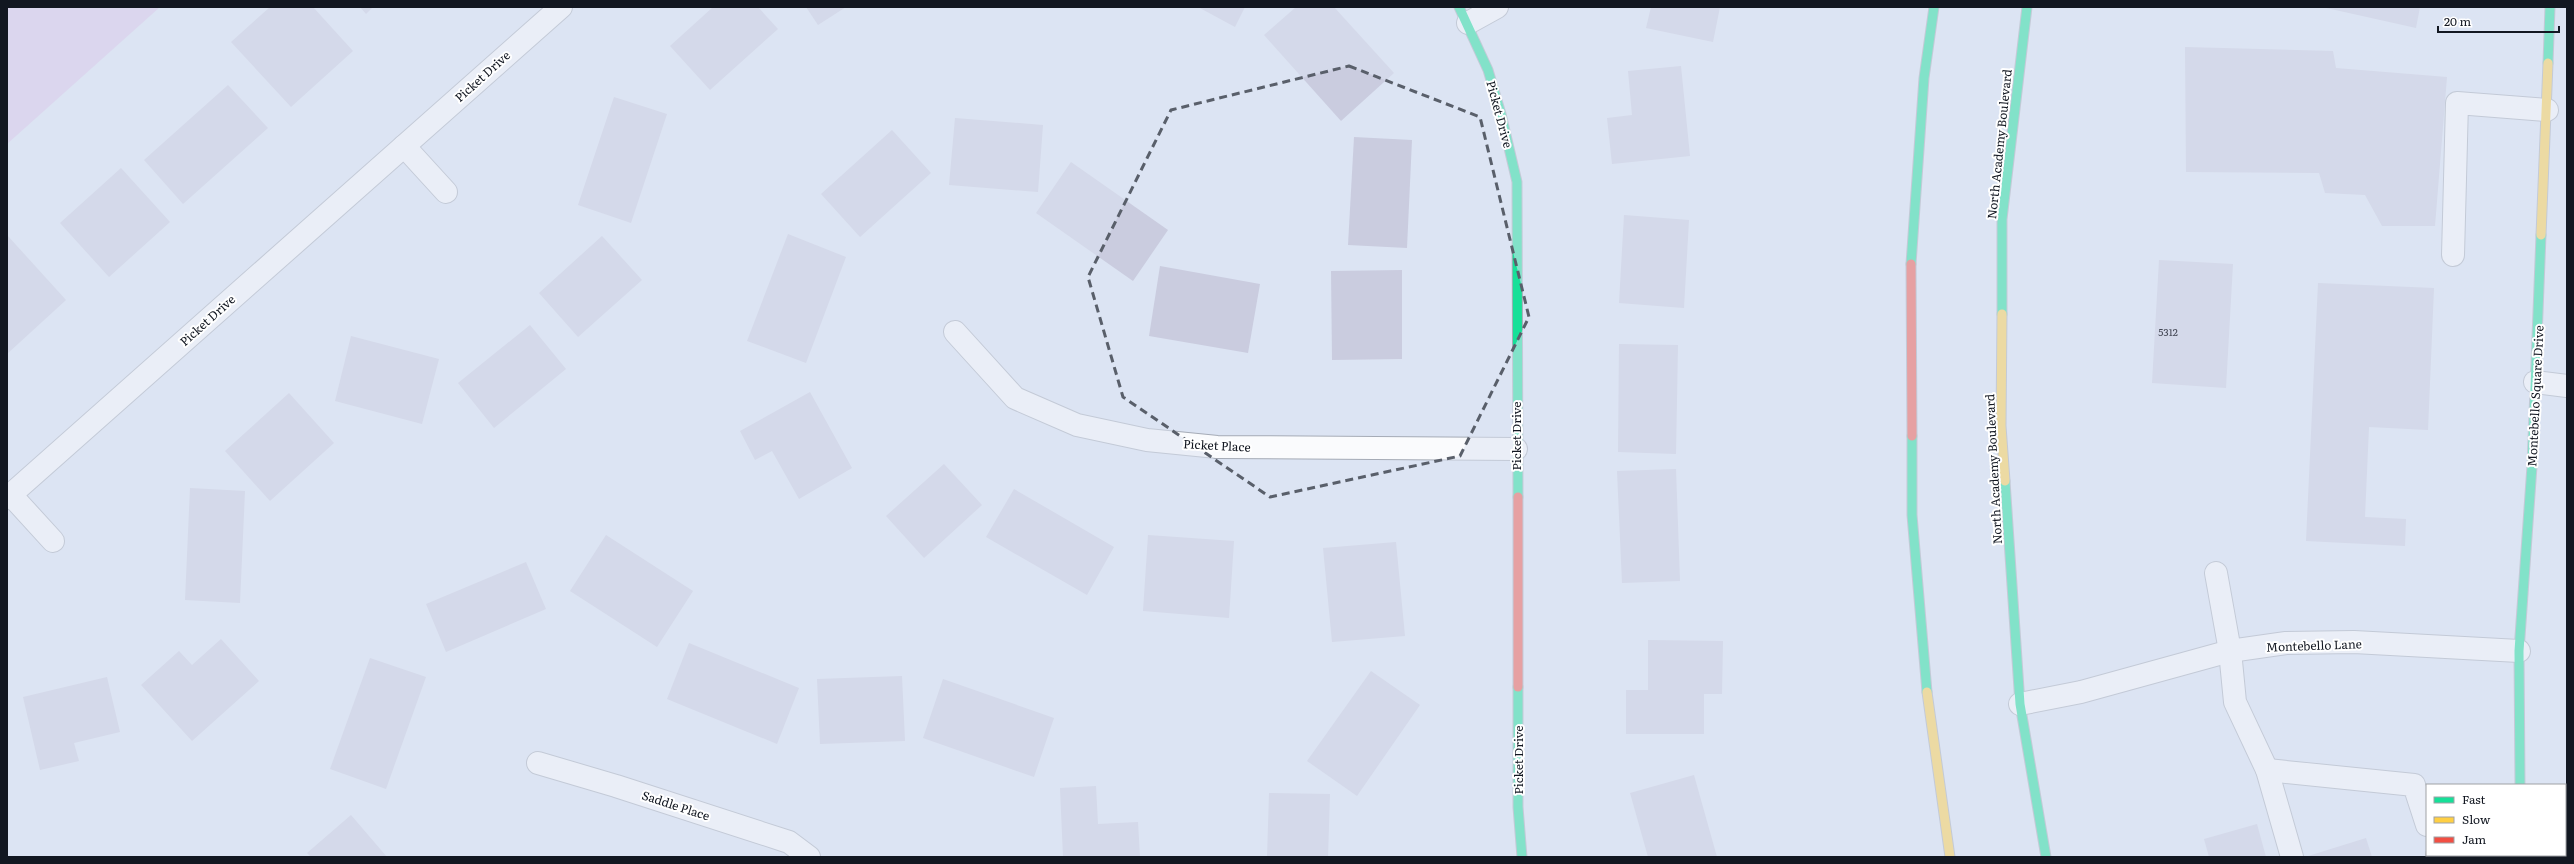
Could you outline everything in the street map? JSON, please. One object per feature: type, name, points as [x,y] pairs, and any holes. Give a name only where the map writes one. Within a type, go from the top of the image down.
[{"type":"main road","points":[[1934,7],[1924,78],[1911,247],[1912,515],[1928,705],[1950,857]]},
{"type":"main road","name":"North Academy Boulevard","points":[[2027,7],[2002,219],[2001,426],[2020,704],[2046,857]]},
{"type":"main road","name":"Montebello Square Drive","points":[[2520,784],[2519,651],[2535,382],[2550,7]]},
{"type":"main road","name":"Picket Drive","points":[[1464,15],[1489,72],[1504,120],[1517,182],[1516,449],[1518,807],[1522,857]]},
{"type":"street","name":"Picket Drive","points":[[53,541],[9,497],[561,7]]},
{"type":"street","name":"Picket Drive","points":[[1464,15],[1497,7]]},
{"type":"street","points":[[2453,255],[2457,103],[2546,110]]},
{"type":"street","points":[[404,146],[446,192]]},
{"type":"street","name":"Picket Place","points":[[955,332],[1015,398],[1077,425],[1147,440],[1217,447],[1516,449]]},
{"type":"street","points":[[2535,382],[2567,386]]},
{"type":"street","points":[[2216,574],[2230,651],[2235,702],[2267,770],[2292,857]]},
{"type":"street","name":"Montebello Lane","points":[[2020,704],[2080,692],[2230,651],[2286,643],[2354,642],[2519,651]]},
{"type":"street","name":"Saddle Place","points":[[538,763],[616,786],[789,842],[809,857]]},
{"type":"street","points":[[2267,770],[2414,784],[2426,822]]},
{"type":"highlighted area","points":[[1349,66],[1480,117],[1529,317],[1460,456],[1270,497],[1123,397],[1088,277],[1171,110]]},
{"type":"shaded area","points":[[7,7],[160,7],[7,144]]},
{"type":"building","points":[[270,7],[313,7],[353,51],[291,107],[231,42]]},
{"type":"building","points":[[360,7],[373,7],[366,14]]},
{"type":"building","points":[[713,7],[758,7],[778,29],[710,90],[670,46]]},
{"type":"building","points":[[806,7],[846,7],[818,25]]},
{"type":"building","points":[[1198,7],[1245,7],[1235,27]]},
{"type":"building","points":[[1296,7],[1334,7],[1394,73],[1341,121],[1264,35]]},
{"type":"building","points":[[1651,7],[1720,7],[1713,42],[1646,28]]},
{"type":"building","points":[[2322,7],[2420,7],[2416,28]]},
{"type":"building","points":[[2185,47],[2333,51],[2336,68],[2447,77],[2435,226],[2382,226],[2365,195],[2325,193],[2319,173],[2186,172]]},
{"type":"building","points":[[1681,66],[1690,156],[1612,164],[1607,118],[1632,115],[1628,71]]},
{"type":"building","points":[[228,85],[268,128],[183,204],[144,160]]},
{"type":"building","points":[[614,97],[667,114],[631,223],[578,205]]},
{"type":"building","points":[[955,118],[1043,125],[1038,192],[949,185]]},
{"type":"building","points":[[892,130],[931,173],[860,237],[821,194]]},
{"type":"building","points":[[1354,137],[1412,140],[1407,248],[1348,245]]},
{"type":"building","points":[[1071,162],[1168,230],[1133,281],[1036,213]]},
{"type":"building","points":[[121,168],[170,222],[109,277],[60,223]]},
{"type":"building","points":[[1624,215],[1689,220],[1684,308],[1619,303]]},
{"type":"building","points":[[788,234],[846,257],[806,363],[747,341]]},
{"type":"building","points":[[7,235],[66,300],[7,354]]},
{"type":"building","points":[[602,236],[642,280],[578,337],[539,293]]},
{"type":"building","points":[[2159,260],[2233,264],[2226,388],[2152,383]]},
{"type":"building","points":[[1160,266],[1260,284],[1248,353],[1149,336]]},
{"type":"building","points":[[1402,270],[1402,359],[1332,360],[1331,271]]},
{"type":"building","points":[[2318,283],[2434,288],[2428,430],[2369,427],[2365,517],[2406,519],[2405,546],[2306,541]]},
{"type":"building","points":[[530,325],[566,369],[494,428],[458,383]]},
{"type":"building","points":[[351,336],[439,359],[422,424],[335,401]]},
{"type":"building","points":[[1619,344],[1678,345],[1676,454],[1618,452]]},
{"type":"building","points":[[810,392],[852,468],[799,499],[772,451],[755,460],[740,431]]},
{"type":"building","points":[[289,393],[334,443],[270,501],[225,451]]},
{"type":"building","points":[[944,464],[982,505],[924,558],[886,516]]},
{"type":"building","points":[[1676,469],[1680,581],[1622,583],[1617,471]]},
{"type":"building","points":[[190,488],[245,491],[240,603],[185,600]]},
{"type":"building","points":[[1014,489],[1114,547],[1087,595],[986,537]]},
{"type":"building","points":[[606,535],[693,591],[657,647],[570,591]]},
{"type":"building","points":[[1148,535],[1234,541],[1229,618],[1143,611]]},
{"type":"building","points":[[1396,542],[1405,636],[1332,642],[1323,548]]},
{"type":"building","points":[[526,562],[546,609],[446,652],[426,604]]},
{"type":"building","points":[[221,639],[259,681],[192,741],[141,685],[179,651],[192,665]]},
{"type":"building","points":[[1648,640],[1723,641],[1722,694],[1704,694],[1704,734],[1626,734],[1626,690],[1648,690]]},
{"type":"building","points":[[689,643],[799,688],[777,744],[667,699]]},
{"type":"building","points":[[370,658],[426,677],[386,789],[330,769]]},
{"type":"building","points":[[1371,671],[1420,705],[1357,796],[1307,761]]},
{"type":"building","points":[[902,676],[905,741],[820,744],[817,679]]},
{"type":"building","points":[[107,677],[120,732],[74,743],[79,761],[40,770],[23,697]]},
{"type":"building","points":[[943,679],[1054,718],[1034,777],[923,738]]},
{"type":"building","points":[[1694,775],[1717,857],[1648,857],[1630,793]]},
{"type":"building","points":[[1096,786],[1098,824],[1138,822],[1140,857],[1063,857],[1060,788]]},
{"type":"building","points":[[1269,793],[1330,794],[1328,857],[1267,857]]},
{"type":"building","points":[[351,815],[387,857],[311,857],[307,853]]},
{"type":"building","points":[[2257,824],[2266,857],[2209,857],[2204,839]]},
{"type":"building","points":[[2366,838],[2372,857],[2305,857]]},
{"type":"traffic: fast","points":[[1459,7],[1488,70],[1501,114],[1517,182],[1518,497]]},
{"type":"traffic: fast","points":[[1911,264],[1924,78],[1934,7]]},
{"type":"traffic: fast","points":[[2002,314],[2002,219],[2027,7]]},
{"type":"traffic: fast","points":[[2548,63],[2550,7]]},
{"type":"traffic: fast","points":[[2520,784],[2519,651],[2532,466],[2541,235]]},
{"type":"traffic: fast","points":[[1912,436],[1912,515],[1927,692]]},
{"type":"traffic: fast","points":[[2005,481],[2020,704],[2046,857]]},
{"type":"traffic: fast","points":[[1518,687],[1518,807],[1522,857]]},
{"type":"traffic: slow","points":[[2541,235],[2548,63]]},
{"type":"traffic: slow","points":[[2002,314],[2001,426],[2005,481]]},
{"type":"traffic: slow","points":[[1927,692],[1950,857]]},
{"type":"traffic: jam","points":[[1911,264],[1912,436]]},
{"type":"traffic: jam","points":[[1518,497],[1518,687]]}]
